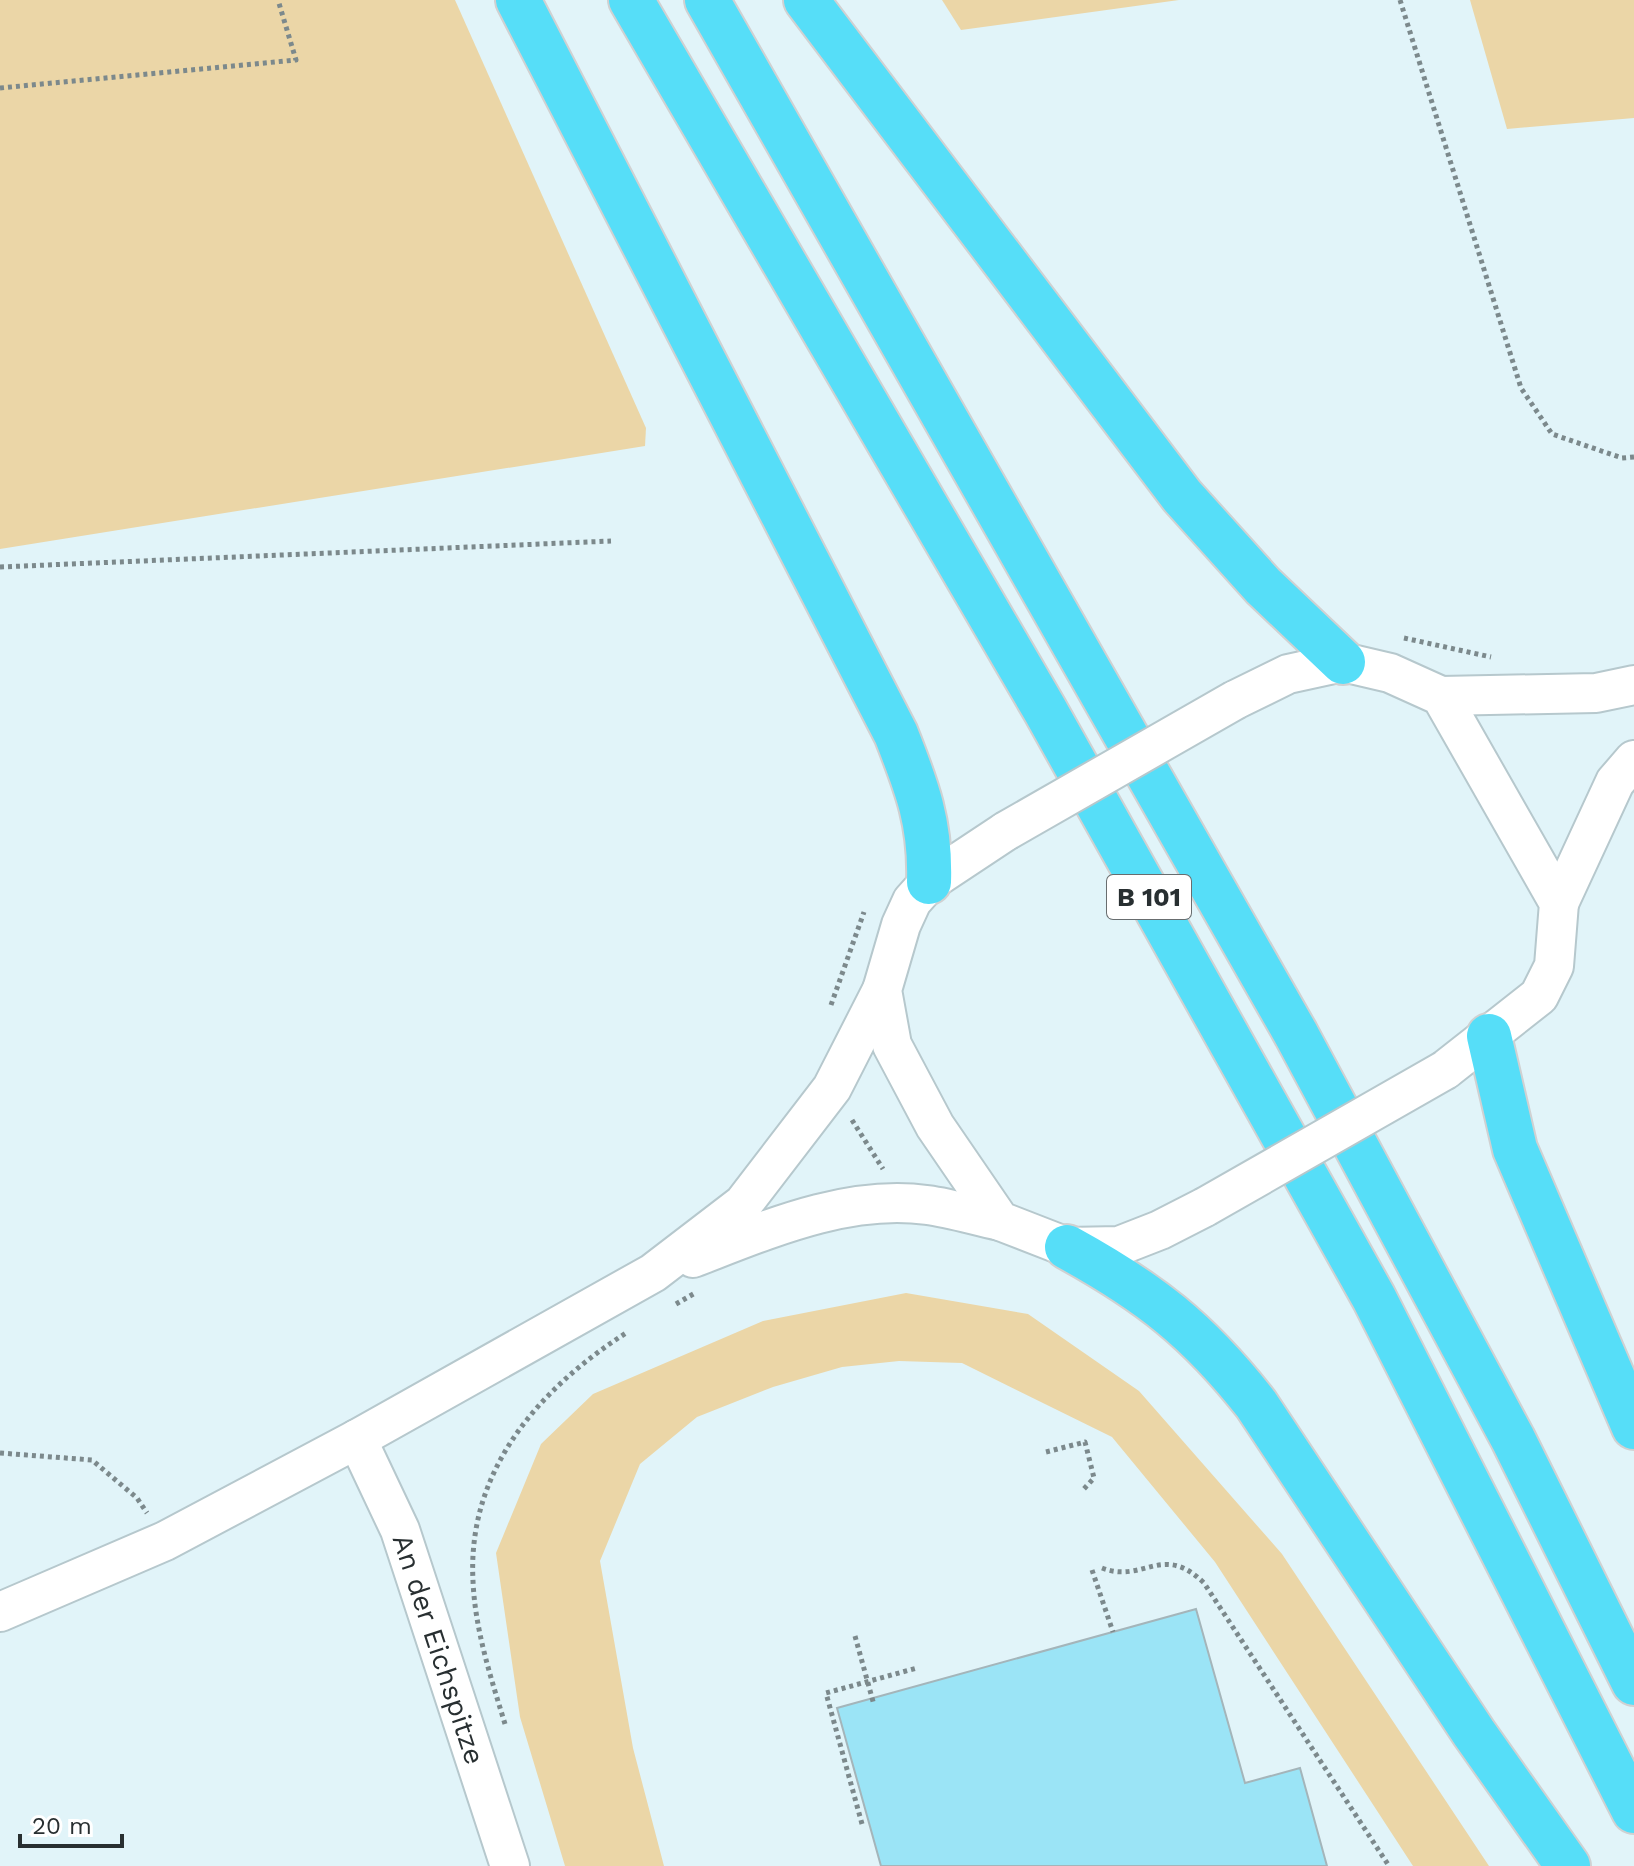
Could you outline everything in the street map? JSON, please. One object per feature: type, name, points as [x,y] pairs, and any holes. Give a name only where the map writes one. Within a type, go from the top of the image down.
[{"type":"highway","points":[[518,0],[896,734],[922,798],[930,844],[929,882]]},
{"type":"highway","name":"B 101","points":[[631,0],[1045,710],[1374,1298],[1634,1811]]},
{"type":"highway","name":"B 101","points":[[707,0],[1296,1034],[1513,1439],[1634,1683]]},
{"type":"highway","points":[[806,0],[1182,496],[1263,586],[1343,662]]},
{"type":"highway","points":[[1489,1036],[1515,1149],[1634,1427]]},
{"type":"highway","points":[[1067,1247],[1120,1276],[1216,1353],[1256,1404],[1474,1733],[1568,1866]]},
{"type":"street","points":[[0,1612],[165,1541],[357,1439],[653,1273],[743,1204],[832,1088],[882,990],[901,925],[912,901],[929,882],[1006,831],[1235,700],[1288,674],[1343,662],[1390,673],[1441,696],[1596,693],[1634,685]]},
{"type":"street","points":[[1441,696],[1559,903]]},
{"type":"street","points":[[653,1273],[785,1223],[844,1209],[928,1205],[1000,1221],[1067,1247],[1119,1246],[1205,1207],[1445,1070],[1539,996],[1554,966],[1559,903],[1615,782],[1634,760]]},
{"type":"street","points":[[882,990],[892,1045],[935,1126],[1000,1221]]},
{"type":"street","name":"An der Eichspitze","points":[[357,1439],[400,1530],[510,1866]]},
{"type":"path","points":[[0,88],[296,60],[278,0]]},
{"type":"path","points":[[1400,0],[1521,388],[1552,434],[1622,458],[1634,457]]},
{"type":"path","points":[[0,567],[611,541]]},
{"type":"path","points":[[832,1088],[905,1204]]},
{"type":"path","points":[[667,1309],[706,1288]]},
{"type":"path","points":[[476,1613],[473,1550],[478,1524],[510,1444],[526,1416],[552,1388],[581,1363],[635,1328]]},
{"type":"path","points":[[1046,1452],[1085,1442],[1094,1478],[1082,1491]]},
{"type":"path","points":[[0,1453],[92,1460],[137,1498],[165,1541]]},
{"type":"path","points":[[1102,1568],[1115,1573],[1170,1563],[1188,1568],[1204,1583],[1389,1866]]},
{"type":"path","points":[[1092,1570],[1113,1632]]},
{"type":"path","points":[[855,1636],[874,1705]]},
{"type":"path","points":[[862,1824],[826,1693],[917,1668]]},
{"type":"shaded area","points":[[0,0],[455,0],[646,428],[645,446],[0,549]]},
{"type":"shaded area","points":[[942,0],[1179,0],[961,30]]},
{"type":"shaded area","points":[[1470,0],[1634,0],[1634,118],[1507,129]]},
{"type":"shaded area","points":[[906,1293],[1028,1314],[1139,1391],[1282,1554],[1489,1866],[1413,1866],[1215,1562],[1112,1437],[962,1363],[899,1361],[842,1367],[773,1387],[697,1417],[640,1464],[600,1561],[633,1748],[664,1866],[565,1866],[520,1717],[496,1553],[541,1444],[593,1394],[763,1321]]},
{"type":"building","points":[[1196,1609],[1245,1783],[1300,1768],[1327,1866],[881,1866],[837,1708]]}]
